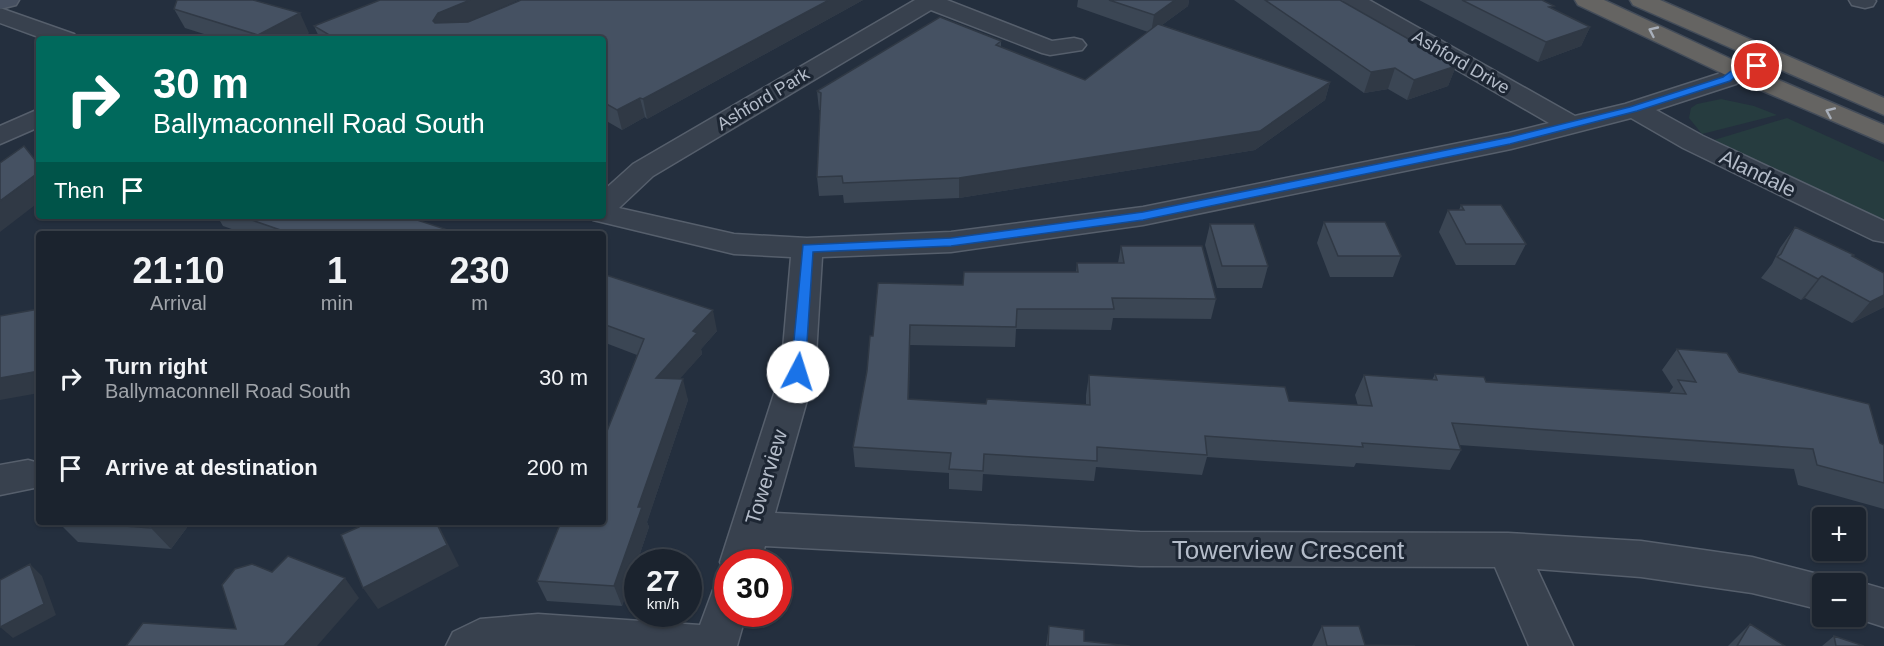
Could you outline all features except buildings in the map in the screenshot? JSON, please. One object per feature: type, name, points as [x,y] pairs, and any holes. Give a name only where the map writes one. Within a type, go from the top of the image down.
[{"type":"highway","points":[[1586,0],[1737,71],[1884,135]]},
{"type":"highway","points":[[1641,0],[1777,62],[1884,107]]},
{"type":"main road","points":[[0,2],[8,0]]},
{"type":"street","points":[[930,0],[1050,48],[1074,45]]},
{"type":"street","name":"Ashford Park","points":[[606,204],[643,170],[930,0]]},
{"type":"street","name":"Ashford Drive","points":[[1353,0],[1569,124]]},
{"type":"street","points":[[0,15],[58,36]]},
{"type":"street","points":[[606,215],[734,244],[807,248],[951,242],[1143,216],[1510,141],[1634,109],[1727,79],[1737,71],[1777,62]]},
{"type":"street","name":"Alandale","points":[[1634,109],[1693,142],[1884,233]]},
{"type":"street","points":[[0,136],[36,118]]},
{"type":"street","name":"Towerview","points":[[745,545],[798,372],[807,248]]},
{"type":"street","name":"Towerview Crescent","points":[[745,545],[1508,550],[1641,558],[1752,574],[1812,589]]},
{"type":"street","points":[[1508,550],[1551,646]]},
{"type":"street","points":[[1866,603],[1884,608]]},
{"type":"street","points":[[468,646],[480,639],[538,634],[715,646],[721,627]]},
{"type":"green space","points":[[1721,99],[1754,106],[1777,115],[1702,134],[1689,118],[1691,108],[1697,104]]},
{"type":"green space","points":[[1787,118],[1884,162],[1884,224],[1714,140]]},
{"type":"route","points":[[798,372],[807,248],[951,242],[1143,216],[1510,141],[1634,109],[1727,79],[1737,71],[1757,66]]}]
